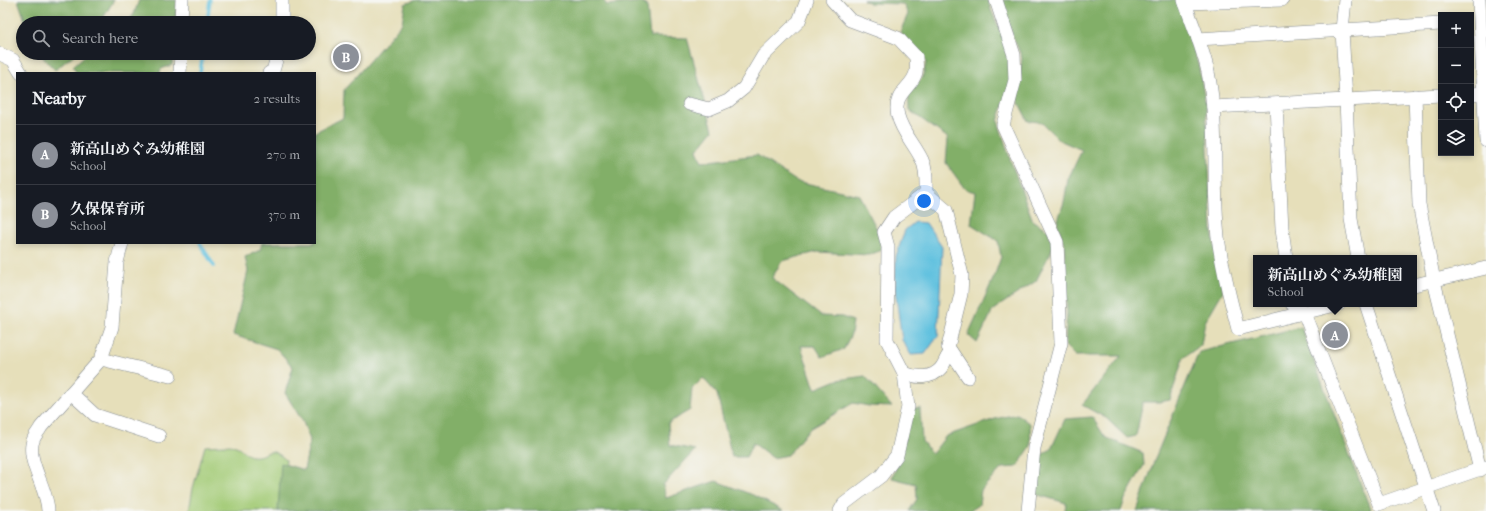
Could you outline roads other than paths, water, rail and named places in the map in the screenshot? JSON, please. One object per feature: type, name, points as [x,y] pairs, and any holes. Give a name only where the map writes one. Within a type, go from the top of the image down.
[{"type":"street","points":[[181,16],[182,0]]},
{"type":"street","points":[[282,0],[282,16]]},
{"type":"street","points":[[689,104],[710,109],[728,101],[744,88],[764,56],[799,21],[807,0]]},
{"type":"street","points":[[832,0],[850,20],[898,38],[916,56],[916,72],[903,90],[898,102],[898,116],[908,137],[922,160],[926,172],[926,193],[946,210],[962,275],[961,294],[948,347],[968,377]]},
{"type":"street","points":[[996,0],[1014,55],[1015,80],[1004,125],[1057,242],[1061,343],[1034,448],[1028,511]]},
{"type":"street","points":[[1282,0],[1184,2],[1198,39],[1208,72],[1212,107],[1218,236],[1227,285],[1238,329],[1327,307]]},
{"type":"street","points":[[1345,0],[1342,30],[1351,219],[1357,255]]},
{"type":"street","points":[[1479,0],[1475,22],[1480,93],[1486,141]]},
{"type":"street","points":[[1198,39],[1438,24]]},
{"type":"street","points":[[0,54],[13,60],[20,72]]},
{"type":"street","points":[[180,72],[181,60]]},
{"type":"street","points":[[271,72],[273,71],[276,60]]},
{"type":"street","points":[[1212,107],[1438,95]]},
{"type":"street","points":[[1296,307],[1304,313],[1379,504],[1483,469],[1434,280],[1419,204],[1415,96]]},
{"type":"street","points":[[1276,104],[1282,229],[1286,255]]},
{"type":"street","points":[[840,511],[844,504],[881,476],[897,455],[908,407],[904,373],[887,340],[888,247],[884,232],[894,217],[926,193]]},
{"type":"street","points":[[48,511],[45,491],[31,456],[33,439],[41,427],[101,359],[112,327],[117,262],[122,244]]},
{"type":"street","points":[[1417,285],[1486,268]]},
{"type":"street","points":[[1367,307],[1434,511]]},
{"type":"street","points":[[904,373],[914,378],[930,376],[941,368],[948,355],[952,352]]},
{"type":"street","points":[[101,359],[170,376]]},
{"type":"street","points":[[71,393],[95,414],[158,436]]},
{"type":"water","points":[[915,222],[926,223],[942,247],[938,336],[925,354],[911,355],[902,340],[895,289],[896,256],[905,230]]},
{"type":"waterway","points":[[208,16],[210,0]]},
{"type":"waterway","points":[[200,72],[202,60]]},
{"type":"waterway","points":[[201,244],[214,266]]},
{"type":"place","name":"久保保育所","points":[[346,57]]},
{"type":"place","name":"新高山めぐみ幼稚園","points":[[1335,335]]}]
